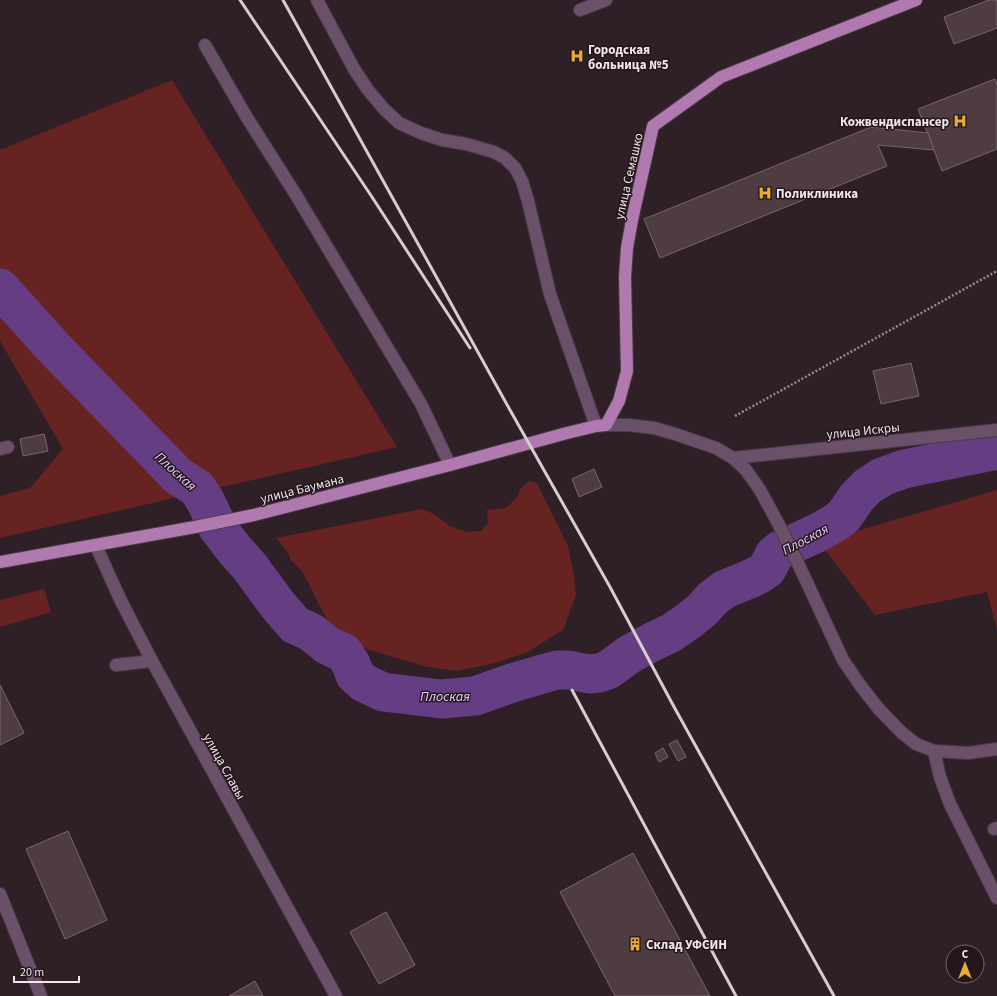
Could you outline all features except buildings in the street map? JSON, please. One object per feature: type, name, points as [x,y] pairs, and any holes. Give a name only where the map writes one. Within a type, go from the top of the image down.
[{"type":"main road","name":"улица Семашко","points":[[601,426],[620,401],[627,371],[625,277],[627,248],[653,126],[721,77],[916,0]]},
{"type":"main road","name":"улица Баумана","points":[[0,562],[96,546],[254,514],[450,465],[567,433],[601,426]]},
{"type":"street","points":[[317,0],[354,69],[368,90],[384,109],[399,123],[421,133],[442,140],[466,144],[494,152],[505,158],[515,168],[522,181],[528,201],[550,294],[601,426],[628,425],[654,428],[716,448],[733,458],[746,470],[760,490],[796,558],[843,660],[878,708],[901,732],[916,744],[934,751],[968,753],[997,749]]},
{"type":"street","points":[[580,10],[606,0]]},
{"type":"street","points":[[205,45],[246,116],[296,195],[421,404],[450,465]]},
{"type":"street","name":"улица Искры","points":[[733,458],[997,430]]},
{"type":"street","name":"улица Славы","points":[[96,546],[121,601],[152,661],[336,996]]},
{"type":"street","points":[[116,665],[152,661]]},
{"type":"street","points":[[934,751],[940,777],[950,804],[997,898]]},
{"type":"street","points":[[0,894],[41,996]]},
{"type":"path","points":[[735,416],[997,271]]},
{"type":"shaded area","points":[[172,80],[397,447],[0,538],[0,496],[30,488],[63,449],[0,341],[0,150]]},
{"type":"shaded area","points":[[529,481],[537,483],[568,546],[574,575],[576,595],[563,630],[526,653],[495,663],[458,671],[427,667],[366,649],[348,640],[331,626],[301,570],[291,560],[288,553],[276,538],[422,509],[434,514],[450,526],[467,532],[481,531],[488,523],[487,510],[506,508],[517,497],[521,488]]},
{"type":"shaded area","points":[[997,490],[997,630],[987,592],[875,615],[819,542]]},
{"type":"shaded area","points":[[44,589],[51,612],[0,627],[0,600]]},
{"type":"waterway","name":"Плоская","points":[[0,288],[54,348],[178,476],[197,488],[206,502],[218,528],[295,625],[311,632],[327,645],[344,653],[351,664],[355,675],[364,683],[383,692],[442,699],[475,696],[515,682],[557,670],[569,670],[589,674],[608,670],[630,654],[671,633],[687,622],[725,589],[760,574],[767,569],[774,555],[780,550],[835,523],[844,516],[857,497],[868,486],[882,477],[904,469],[997,450]]},
{"type":"railway","points":[[240,0],[372,197],[470,348]]},
{"type":"railway","points":[[283,0],[510,410],[610,587],[673,705],[834,996]]},
{"type":"railway","points":[[572,690],[736,996]]},
{"type":"place","name":"Городская больница №5","points":[[577,56]]},
{"type":"place","name":"Кожвендиспансер","points":[[960,121]]},
{"type":"place","name":"Поликлиника","points":[[765,193]]},
{"type":"place","name":"Склад УФСИН","points":[[635,944]]}]
